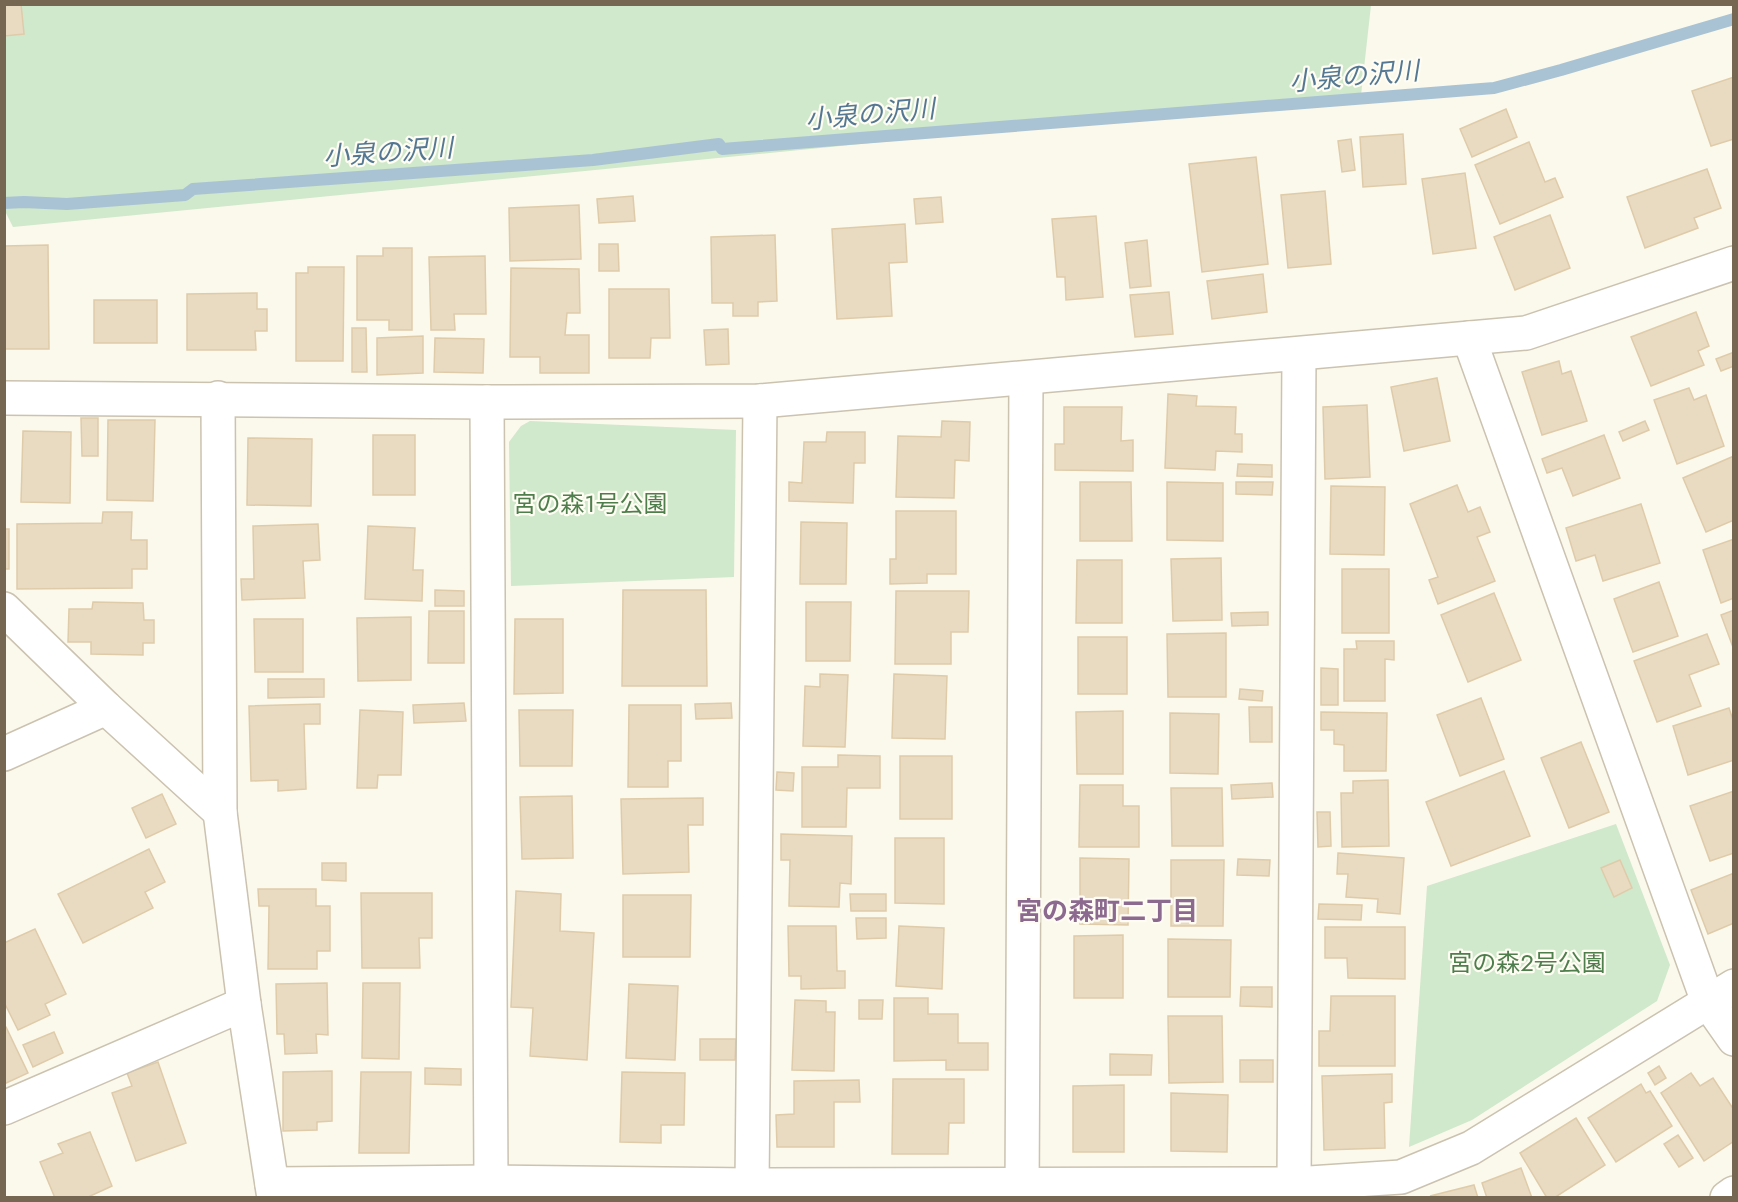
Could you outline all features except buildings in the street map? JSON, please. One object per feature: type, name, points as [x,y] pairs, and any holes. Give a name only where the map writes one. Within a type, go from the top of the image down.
[{"type":"street","points":[[4,398],[487,402],[760,401],[1526,333],[1733,264]]},
{"type":"street","points":[[1469,339],[1721,994],[1734,1039]]},
{"type":"street","points":[[1294,1184],[1299,354]]},
{"type":"street","points":[[1022,1191],[1026,379]]},
{"type":"street","points":[[218,398],[220,812],[244,1004],[273,1191],[491,1182],[1022,1191],[1294,1184],[1401,1177],[1471,1148],[1721,994]]},
{"type":"street","points":[[752,1185],[760,401]]},
{"type":"street","points":[[487,402],[491,1182]]},
{"type":"street","points":[[4,609],[106,708],[220,812]]},
{"type":"street","points":[[4,754],[106,708]]},
{"type":"street","points":[[4,1108],[244,1004]]},
{"type":"street","points":[[1727,1197],[1734,1193]]},
{"type":"green space","points":[[5,5],[1371,5],[1361,95],[13,227],[5,211]]},
{"type":"green space","name":"宮の森1号公園","points":[[530,421],[736,430],[734,577],[511,586],[509,442],[521,426]]},
{"type":"green space","name":"宮の森2号公園","points":[[1616,824],[1670,965],[1657,1001],[1472,1120],[1409,1147],[1427,886]]},
{"type":"waterway","name":"小泉の沢川","points":[[4,203],[67,204],[185,195],[193,189],[593,160],[719,144],[722,149],[1494,88],[1734,19]]},
{"type":"district","name":"宮の森町二丁目","points":[[1107,911]]}]
